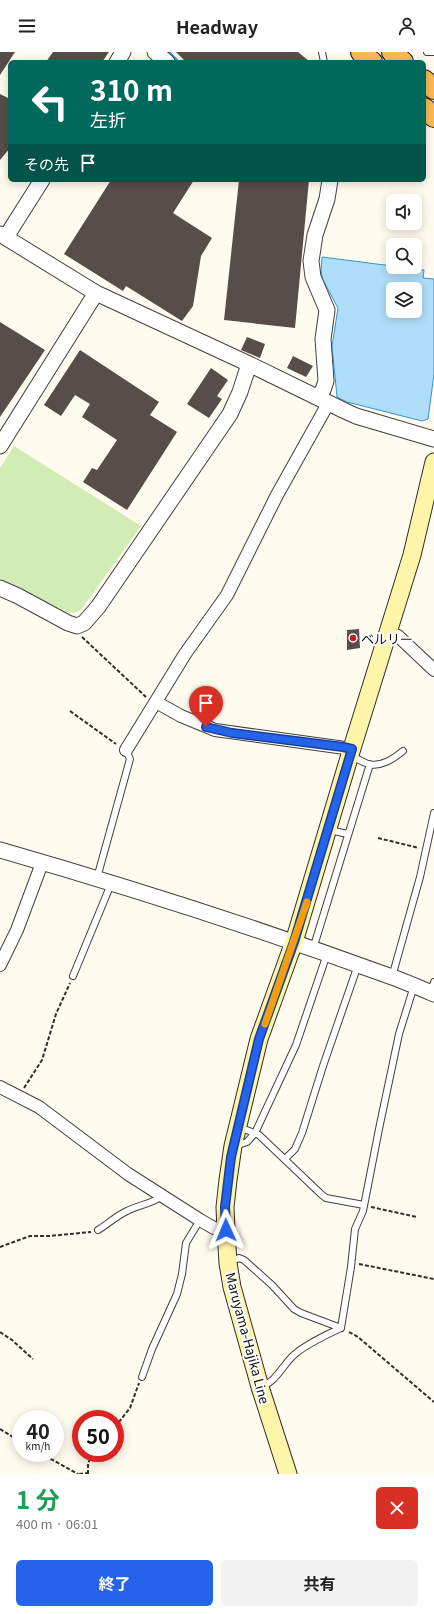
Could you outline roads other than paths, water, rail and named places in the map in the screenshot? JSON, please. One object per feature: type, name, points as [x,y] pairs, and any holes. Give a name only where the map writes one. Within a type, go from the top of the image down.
[{"type":"highway","points":[[361,52],[370,60]]},
{"type":"highway","points":[[392,52],[401,60]]},
{"type":"highway","points":[[426,82],[434,89]]},
{"type":"highway","points":[[426,110],[434,117]]},
{"type":"main road","name":"Maruyama-Hajika Line","points":[[288,1474],[260,1388],[239,1313],[228,1263],[225,1207],[228,1180],[233,1146],[259,1039],[294,942],[412,555],[434,462]]},
{"type":"street","points":[[155,52],[165,60]]},
{"type":"street","points":[[41,182],[3,235],[96,293],[249,364],[356,416],[434,439]]},
{"type":"street","points":[[126,750],[185,654],[228,595],[324,400],[323,390],[326,381],[323,339],[327,310],[313,277],[311,261],[315,235],[327,199],[330,182]]},
{"type":"street","points":[[0,446],[96,293]]},
{"type":"street","points":[[0,588],[68,623],[77,626],[84,623],[98,607],[230,414],[240,392],[249,364]]},
{"type":"street","points":[[388,632],[398,636],[434,670]]},
{"type":"street","points":[[156,702],[181,716],[215,730],[351,752]]},
{"type":"street","points":[[0,850],[104,881],[294,942],[415,985],[433,989]]},
{"type":"street","points":[[0,965],[17,930],[42,862]]},
{"type":"street","points":[[0,1087],[39,1107],[91,1148],[162,1196],[214,1228],[226,1230]]},
{"type":"lane","points":[[427,52],[433,52]]},
{"type":"lane","points":[[73,976],[104,881],[130,759],[126,750]]},
{"type":"lane","points":[[351,752],[370,764],[386,763],[403,751]]},
{"type":"lane","points":[[313,949],[370,764]]},
{"type":"lane","points":[[392,977],[420,877],[434,813]]},
{"type":"lane","points":[[328,830],[348,834]]},
{"type":"lane","points":[[233,1146],[247,1142],[255,1133],[296,1045],[327,954]]},
{"type":"lane","points":[[285,1160],[295,1149],[302,1133],[323,1066],[358,965]]},
{"type":"lane","points":[[341,1328],[352,1263],[355,1229],[364,1205],[399,1034],[415,985]]},
{"type":"lane","points":[[238,1127],[255,1133],[264,1139],[326,1198],[364,1205]]},
{"type":"lane","points":[[98,1230],[116,1216],[127,1210],[157,1200],[162,1196]]},
{"type":"lane","points":[[142,1377],[152,1349],[177,1294],[182,1274],[186,1243],[200,1220]]},
{"type":"lane","points":[[228,1263],[237,1259],[244,1260],[294,1309],[341,1328]]},
{"type":"lane","points":[[260,1388],[271,1383],[286,1363],[296,1353],[341,1328]]},
{"type":"water","points":[[322,257],[386,265],[386,274],[422,274],[422,270],[424,270],[423,278],[434,279],[434,374],[428,419],[422,421],[347,402],[337,397],[332,346],[338,308],[323,280],[321,271]]},
{"type":"waterway","points":[[168,52],[176,60]]},
{"type":"place","name":"ベルリー","points":[[353,638]]}]
